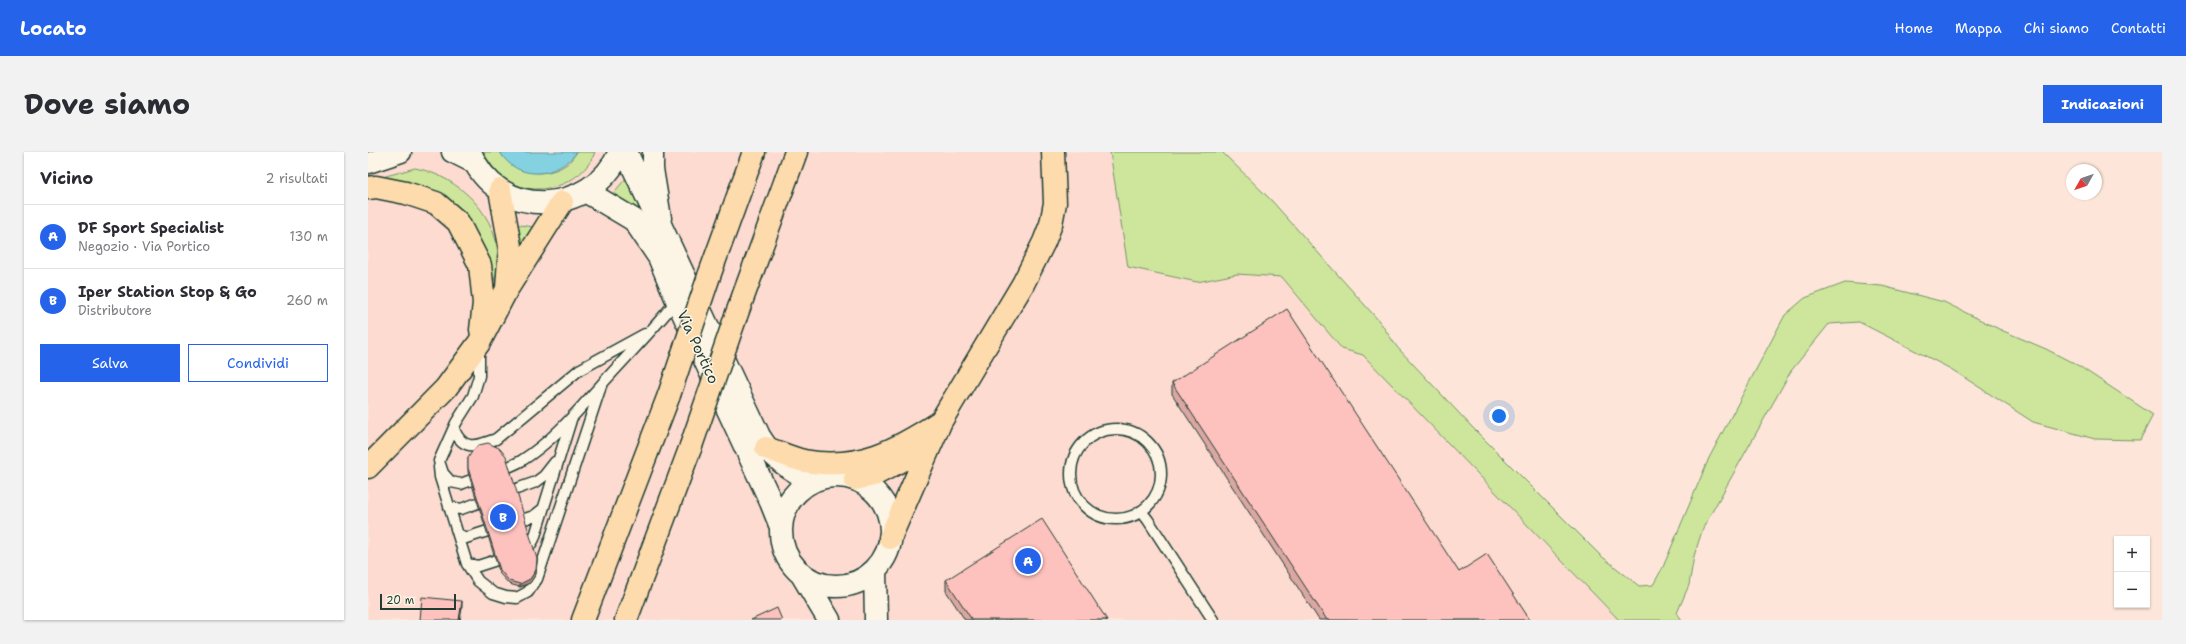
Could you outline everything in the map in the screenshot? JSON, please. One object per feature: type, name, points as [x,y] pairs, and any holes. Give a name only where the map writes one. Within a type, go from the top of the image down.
[{"type":"highway","points":[[583,616],[669,396],[709,276],[754,152]]},
{"type":"highway","points":[[626,620],[691,446],[736,316],[796,152]]},
{"type":"highway","points":[[890,538],[942,421],[1026,278],[1044,242],[1051,224],[1055,203],[1053,152]]},
{"type":"highway","points":[[368,188],[376,187],[406,193],[436,203],[458,222],[480,265],[484,303],[479,343]]},
{"type":"highway","points":[[500,190],[510,246],[507,289]]},
{"type":"highway","points":[[368,467],[446,388],[479,343],[507,289],[562,202]]},
{"type":"highway","points":[[766,448],[803,461],[850,463],[868,460],[885,454],[942,421]]},
{"type":"highway","points":[[855,479],[874,475],[907,459],[917,452],[942,421]]},
{"type":"main road","points":[[472,158],[486,178],[500,190],[520,199],[540,203],[562,202],[587,192],[602,180],[615,163],[620,152]]},
{"type":"main road","name":"Via Portico","points":[[626,152],[766,448],[780,463],[812,481]]},
{"type":"main road","name":"Via Portico","points":[[587,192],[634,220],[659,256],[676,300],[771,502],[781,527],[782,542],[788,557],[800,572],[829,620]]},
{"type":"main road","name":"Via Portico","points":[[781,527],[789,502],[796,493],[812,481],[826,477],[840,476],[855,479],[868,486],[883,503],[889,517],[890,538],[887,551],[874,570],[856,582],[835,586],[815,582],[800,572]]},
{"type":"main road","points":[[874,570],[876,620]]},
{"type":"street","points":[[368,163],[401,152]]},
{"type":"street","points":[[452,152],[472,158]]},
{"type":"street","name":"Via Portico","points":[[652,152],[653,169],[662,226]]},
{"type":"lane","points":[[439,461],[443,473],[451,482],[461,484],[519,462],[543,446],[570,420],[602,383],[654,329],[676,300]]},
{"type":"lane","points":[[454,429],[461,442],[469,446],[481,445],[496,439],[579,370],[654,329]]},
{"type":"lane","points":[[479,343],[479,376],[473,396],[454,429],[439,461],[440,477],[467,564],[478,581],[492,593],[517,598],[528,592],[537,579],[575,460],[602,383]]},
{"type":"lane","points":[[467,564],[478,566],[528,548],[534,539],[570,420]]},
{"type":"lane","points":[[1112,429],[1127,430],[1140,436],[1151,446],[1158,459],[1161,474],[1158,488],[1151,501],[1141,511],[1127,518],[1112,519],[1097,515],[1085,507],[1076,495],[1071,480],[1071,465],[1076,452],[1086,440],[1098,432],[1112,429]]},
{"type":"lane","points":[[449,507],[461,509],[536,482],[544,476],[560,455]]},
{"type":"lane","points":[[458,534],[466,538],[534,516],[543,509]]},
{"type":"lane","points":[[1141,511],[1213,620]]},
{"type":"shaded area","points":[[368,152],[1110,152],[1129,267],[1197,282],[1237,274],[1282,277],[1342,349],[1363,355],[1619,620],[368,620]]},
{"type":"green space","points":[[483,152],[500,152],[513,166],[521,170],[540,173],[559,169],[568,163],[577,152],[595,152],[589,164],[580,174],[569,181],[542,189],[516,185],[504,178],[492,166]]},
{"type":"green space","points":[[1110,152],[1222,152],[1271,200],[1380,322],[1397,347],[1472,427],[1600,555],[1639,586],[1653,585],[1663,567],[1709,458],[1785,315],[1805,298],[1845,283],[1882,286],[1944,302],[2001,330],[2046,349],[2079,366],[2153,415],[2140,440],[2095,439],[2033,422],[1951,369],[1859,322],[1829,324],[1791,371],[1703,528],[1694,556],[1689,585],[1677,613],[1682,620],[1619,620],[1363,355],[1342,349],[1282,277],[1237,274],[1197,282],[1128,267]]},
{"type":"green space","points":[[415,168],[431,172],[461,189],[474,201],[485,215],[492,230],[497,247],[498,267],[491,290],[462,222],[368,181]]},
{"type":"green space","points":[[626,178],[643,213],[643,215],[611,196]]},
{"type":"green space","points":[[514,224],[534,227],[520,252]]},
{"type":"water","points":[[500,152],[577,152],[559,167],[538,173],[517,169],[508,162]]},
{"type":"building","points":[[1287,309],[1459,572],[1487,554],[1530,620],[1327,620],[1172,383]]},
{"type":"building","points":[[488,443],[499,448],[506,456],[537,559],[536,570],[530,579],[520,584],[509,581],[500,570],[468,468],[468,458],[473,450],[479,445]]},
{"type":"building","points":[[1042,519],[1107,620],[972,620],[946,580]]},
{"type":"building","points":[[422,597],[462,601],[459,620],[420,620]]},
{"type":"building","points":[[777,608],[782,620],[751,620]]},
{"type":"place","name":"Iper Station Stop & Go","points":[[503,517]]},
{"type":"place","name":"DF Sport Specialist","points":[[1028,561]]}]
